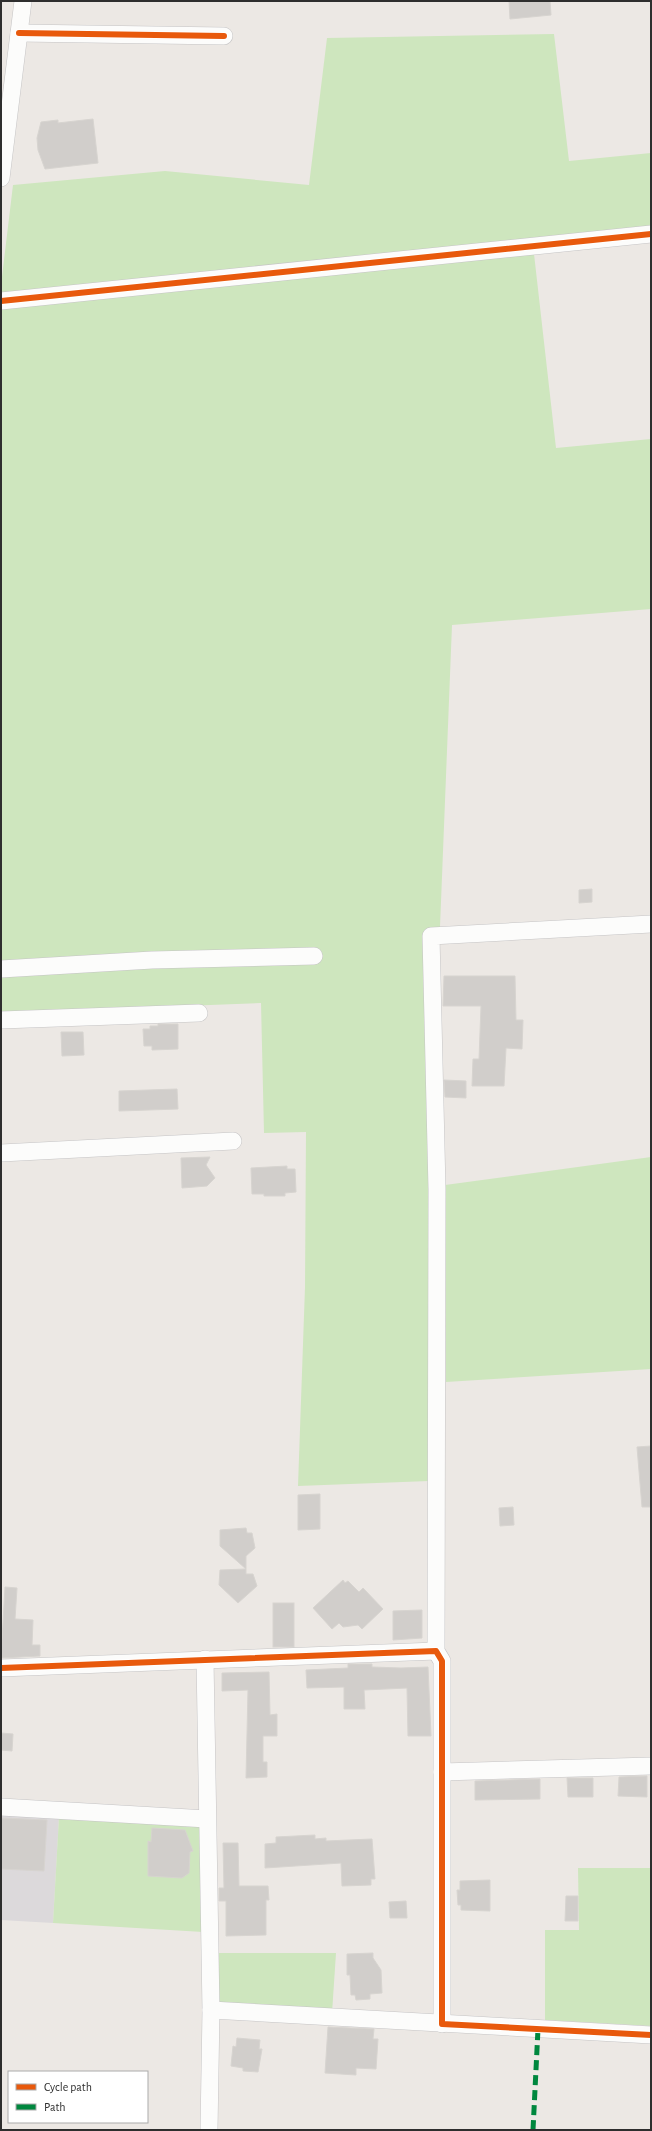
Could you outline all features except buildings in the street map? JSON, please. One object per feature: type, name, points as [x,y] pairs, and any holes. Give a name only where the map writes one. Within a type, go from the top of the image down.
[{"type":"street","points":[[1,178],[3,146],[23,1]]},
{"type":"street","points":[[19,33],[224,36]]},
{"type":"street","points":[[1,301],[651,234]]},
{"type":"street","points":[[442,2024],[442,1661],[436,1651],[437,1189],[431,936],[651,924]]},
{"type":"street","points":[[1,969],[152,960],[314,956]]},
{"type":"street","points":[[1,1020],[199,1013]]},
{"type":"street","points":[[1,1153],[233,1141]]},
{"type":"street","points":[[1,1668],[436,1651]]},
{"type":"street","points":[[205,1659],[211,2010],[209,2130]]},
{"type":"street","points":[[442,1772],[651,1766]]},
{"type":"street","points":[[1,1807],[207,1819]]},
{"type":"street","points":[[211,2010],[651,2035]]},
{"type":"shaded area","points":[[1,1813],[59,1817],[53,1923],[1,1920]]},
{"type":"green space","points":[[554,34],[569,161],[651,153],[651,228],[533,245],[556,448],[651,439],[651,609],[452,625],[440,927],[425,930],[430,1184],[429,1481],[298,1486],[305,1287],[306,1132],[264,1133],[261,1003],[1,1013],[1,285],[13,185],[165,171],[309,185],[327,38]]},
{"type":"green space","points":[[651,1157],[651,1369],[446,1382],[445,1185]]},
{"type":"green space","points":[[59,1817],[200,1825],[203,1932],[53,1923]]},
{"type":"green space","points":[[578,1868],[651,1868],[651,2026],[545,2020],[545,1930],[579,1930]]},
{"type":"green space","points":[[216,1953],[336,1953],[332,2013],[216,2005]]},
{"type":"marked path","points":[[533,2130],[538,2029]]},
{"type":"cycle path","points":[[19,33],[224,36]]},
{"type":"cycle path","points":[[1,301],[651,234]]},
{"type":"cycle path","points":[[1,1668],[436,1651],[442,1661],[442,2024],[651,2035]]}]
